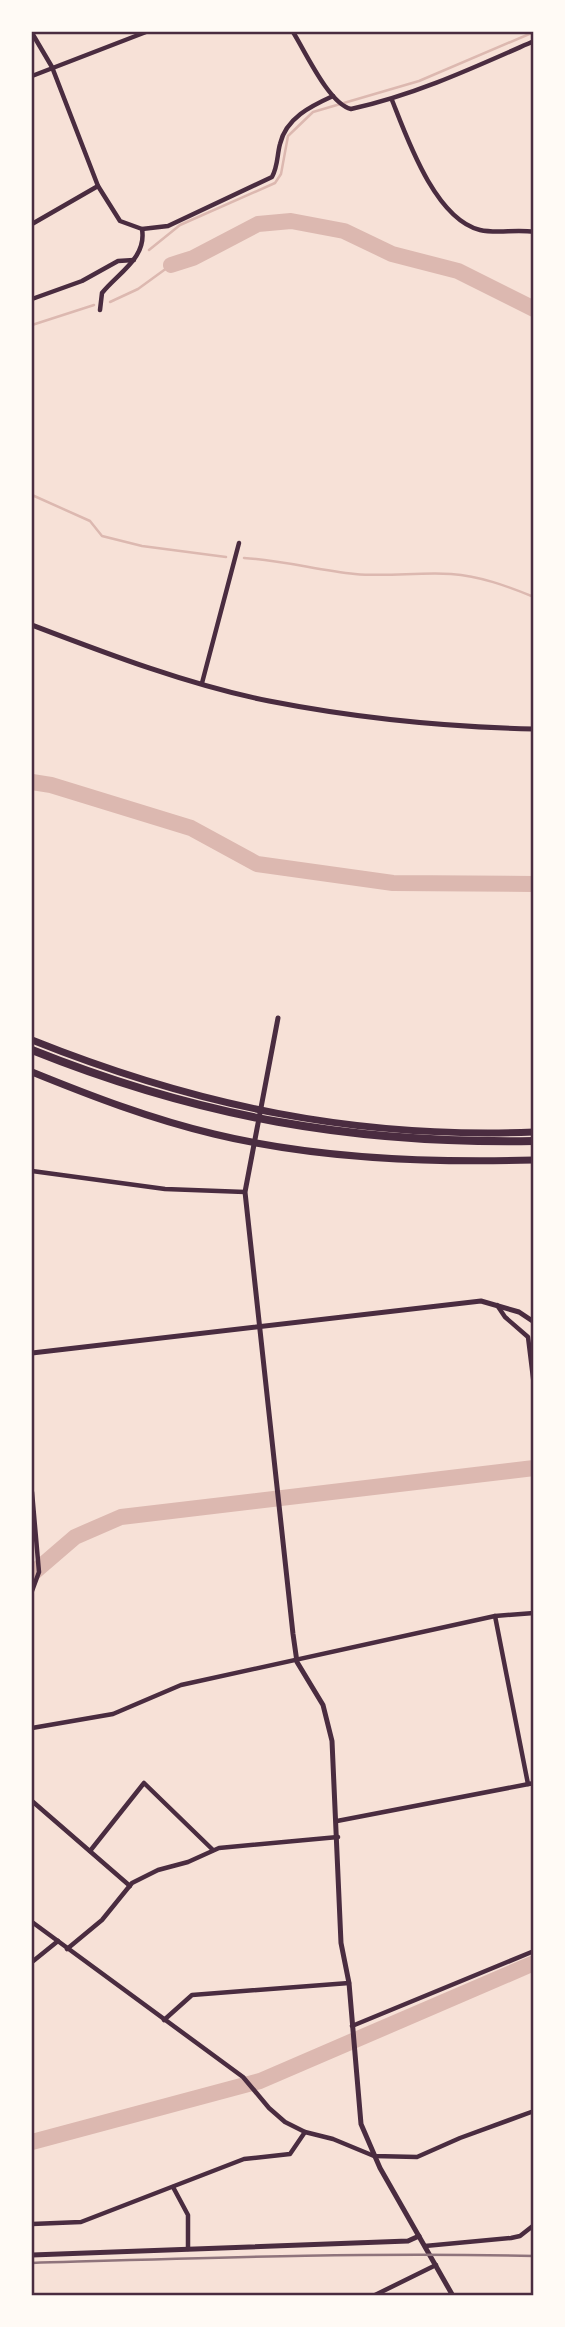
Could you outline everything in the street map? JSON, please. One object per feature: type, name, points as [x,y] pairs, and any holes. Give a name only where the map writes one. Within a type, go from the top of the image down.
[{"type":"highway","points":[[32,1040],[144,1082],[259,1111],[390,1130],[453,1133],[534,1132]]},
{"type":"highway","points":[[32,1050],[164,1096],[279,1124],[405,1139],[534,1141]]},
{"type":"highway","points":[[32,1072],[154,1117],[253,1142],[347,1155],[534,1160]]},
{"type":"street","points":[[32,76],[52,66],[146,32]]},
{"type":"street","points":[[293,32],[335,98],[344,107],[351,109],[392,100],[534,41]]},
{"type":"street","points":[[32,33],[52,66],[98,186],[120,221],[142,229],[168,226],[272,177],[281,137],[288,125],[307,109],[335,98]]},
{"type":"street","points":[[392,100],[430,184],[443,203],[467,226],[482,231],[534,232]]},
{"type":"street","points":[[32,223],[98,186]]},
{"type":"street","points":[[100,310],[102,293],[135,260],[143,242],[142,229]]},
{"type":"street","points":[[32,299],[82,281],[118,261],[135,260]]},
{"type":"street","points":[[202,683],[239,544]]},
{"type":"street","points":[[32,625],[202,683],[268,701],[477,728],[534,729]]},
{"type":"street","points":[[278,1018],[245,1192],[297,1662],[323,1704],[330,1728],[339,1837],[341,1943],[349,1983],[359,2112],[374,2156],[453,2295]]},
{"type":"street","points":[[32,1171],[165,1189],[245,1192]]},
{"type":"street","points":[[32,1353],[481,1301],[519,1312],[534,1322]]},
{"type":"street","points":[[497,1304],[505,1317],[528,1337],[534,1386]]},
{"type":"street","points":[[32,1492],[39,1572],[32,1591]]},
{"type":"street","points":[[32,1728],[113,1714],[181,1685],[297,1662],[495,1616],[534,1613]]},
{"type":"street","points":[[337,1821],[531,1784],[495,1616]]},
{"type":"street","points":[[90,1851],[144,1783],[213,1850]]},
{"type":"street","points":[[32,1801],[130,1886]]},
{"type":"street","points":[[67,1949],[103,1920],[130,1886],[158,1870],[188,1862],[213,1850],[339,1837]]},
{"type":"street","points":[[32,1922],[243,2077],[269,2108],[305,2132],[333,2139],[374,2156],[417,2157],[460,2137],[534,2111]]},
{"type":"street","points":[[32,1962],[58,1941]]},
{"type":"street","points":[[351,2029],[534,1951]]},
{"type":"street","points":[[164,2020],[192,1994],[349,1983]]},
{"type":"street","points":[[32,2224],[81,2222],[244,2159],[290,2154],[305,2132]]},
{"type":"street","points":[[173,2187],[188,2215],[188,2249]]},
{"type":"street","points":[[425,2246],[511,2238],[534,2225]]},
{"type":"street","points":[[32,2255],[408,2241],[419,2236]]},
{"type":"street","points":[[373,2295],[436,2265]]},
{"type":"waterway","points":[[149,250],[180,225],[275,183],[281,174],[288,136],[313,112],[419,81],[534,32]]},
{"type":"waterway","points":[[171,265],[193,258],[258,224],[291,221],[344,231],[392,254],[458,271],[534,309]]},
{"type":"waterway","points":[[110,302],[138,289],[171,265]]},
{"type":"waterway","points":[[32,325],[94,305]]},
{"type":"waterway","points":[[32,495],[90,521],[102,536],[142,546],[226,557]]},
{"type":"waterway","points":[[244,558],[355,574],[462,575],[493,582],[534,597]]},
{"type":"waterway","points":[[32,782],[51,785],[191,828],[257,864],[393,883],[534,884]]},
{"type":"waterway","points":[[32,1574],[75,1537],[121,1517],[534,1468]]},
{"type":"waterway","points":[[32,2142],[260,2081],[534,1963]]},
{"type":"railway","points":[[32,2263],[345,2255],[534,2256]]}]
